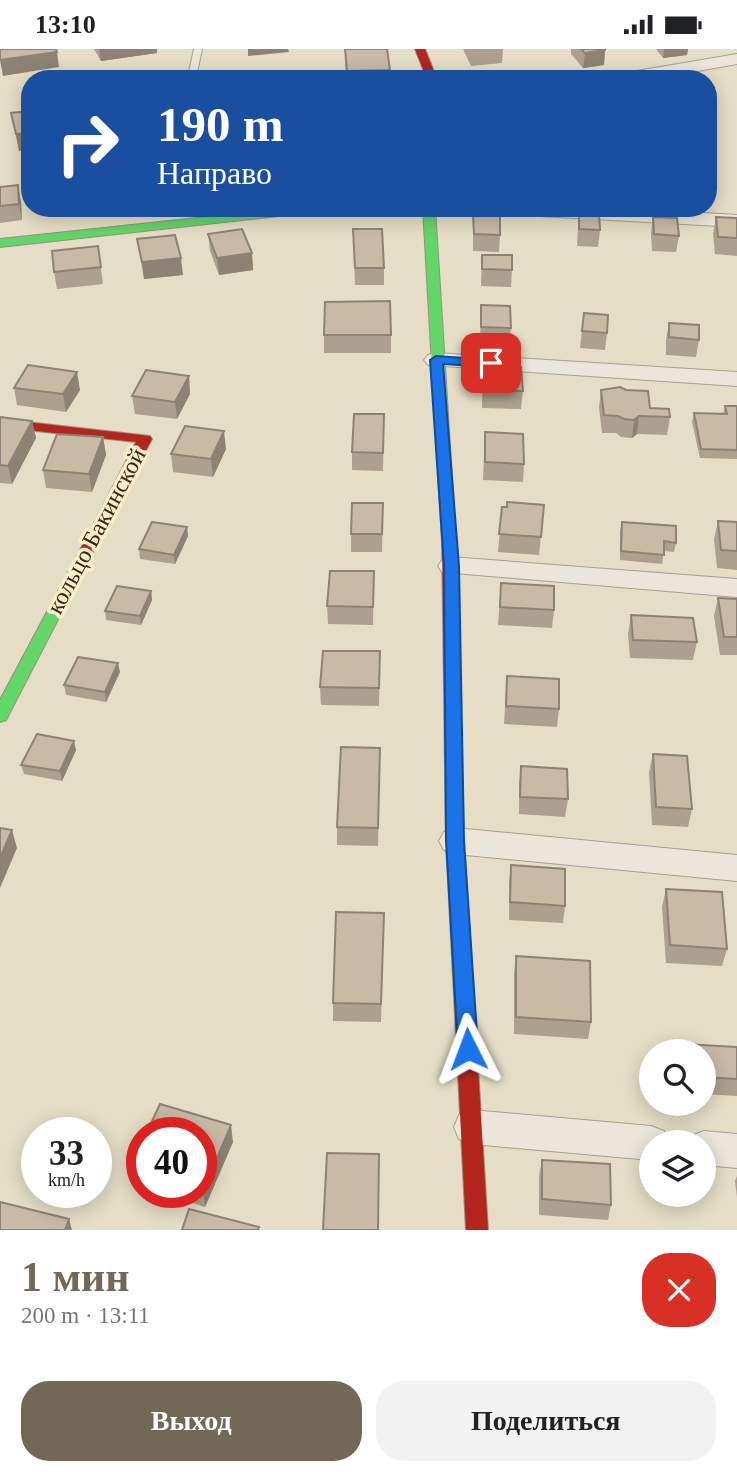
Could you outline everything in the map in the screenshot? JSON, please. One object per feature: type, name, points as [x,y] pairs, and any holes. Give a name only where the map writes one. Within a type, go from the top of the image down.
[{"type":"street","points":[[419,49],[428,70]]},
{"type":"street","points":[[685,70],[737,59]]},
{"type":"street","points":[[0,243],[241,217]]},
{"type":"street","points":[[429,217],[436,360],[451,566],[455,841],[477,1230]]},
{"type":"street","points":[[666,217],[737,221]]},
{"type":"street","points":[[436,360],[737,379]]},
{"type":"street","name":"кольцо Бакинской","points":[[0,423],[145,439],[0,716]]},
{"type":"street","points":[[451,566],[737,588]]},
{"type":"street","points":[[455,841],[737,868]]},
{"type":"street","points":[[472,1127],[639,1142]]},
{"type":"street","points":[[716,1149],[737,1151]]},
{"type":"lane","points":[[194,70],[198,49]]},
{"type":"building","points":[[0,49],[56,49],[57,52],[0,60]]},
{"type":"building","points":[[345,49],[387,49],[390,70],[347,70]]},
{"type":"building","points":[[581,49],[605,49],[605,50],[585,53]]},
{"type":"building","points":[[21,112],[21,134],[16,134],[11,113]]},
{"type":"building","points":[[18,185],[19,204],[0,206],[0,187]]},
{"type":"building","points":[[473,217],[500,217],[500,235],[474,234]]},
{"type":"building","points":[[579,217],[599,217],[600,230],[579,229]]},
{"type":"building","points":[[653,217],[677,218],[679,236],[654,234]]},
{"type":"building","points":[[716,217],[737,218],[737,238],[718,237]]},
{"type":"building","points":[[242,229],[252,253],[217,258],[208,234]]},
{"type":"building","points":[[353,229],[382,229],[384,268],[355,268]]},
{"type":"building","points":[[175,235],[181,258],[142,262],[137,239]]},
{"type":"building","points":[[98,246],[101,267],[54,272],[52,251]]},
{"type":"building","points":[[482,255],[512,255],[512,270],[482,269]]},
{"type":"building","points":[[390,301],[391,335],[324,335],[325,302]]},
{"type":"building","points":[[481,305],[510,306],[511,328],[481,327]]},
{"type":"building","points":[[584,313],[608,315],[607,333],[582,331]]},
{"type":"building","points":[[669,323],[699,325],[699,340],[669,337]]},
{"type":"building","points":[[28,365],[77,372],[63,394],[14,388]]},
{"type":"building","points":[[483,366],[521,367],[523,391],[483,390]]},
{"type":"building","points":[[146,370],[189,376],[175,402],[132,396]]},
{"type":"building","points":[[620,387],[626,390],[648,391],[650,408],[669,409],[670,417],[639,416],[634,420],[604,415],[601,390]]},
{"type":"building","points":[[725,406],[737,406],[737,450],[701,449],[694,413],[727,414]]},
{"type":"building","points":[[354,414],[384,414],[383,453],[352,452]]},
{"type":"building","points":[[0,417],[32,421],[8,466],[0,465]]},
{"type":"building","points":[[185,426],[224,431],[211,459],[171,454]]},
{"type":"building","points":[[485,432],[523,434],[524,464],[485,462]]},
{"type":"building","points":[[57,434],[103,437],[89,474],[43,470]]},
{"type":"building","points":[[507,502],[544,505],[541,537],[499,534],[502,507],[507,507]]},
{"type":"building","points":[[352,503],[383,503],[382,534],[351,534]]},
{"type":"building","points":[[718,521],[737,522],[737,551],[721,550]]},
{"type":"building","points":[[152,522],[187,527],[174,555],[139,549]]},
{"type":"building","points":[[622,522],[676,526],[676,543],[664,541],[664,555],[621,551]]},
{"type":"building","points":[[330,571],[374,571],[373,607],[327,606]]},
{"type":"building","points":[[501,583],[554,586],[554,610],[500,607]]},
{"type":"building","points":[[117,586],[151,591],[140,616],[105,611]]},
{"type":"building","points":[[718,598],[737,599],[737,637],[724,637]]},
{"type":"building","points":[[631,615],[693,618],[697,642],[633,640]]},
{"type":"building","points":[[323,651],[380,651],[379,688],[320,687]]},
{"type":"building","points":[[78,657],[118,663],[105,692],[64,685]]},
{"type":"building","points":[[507,676],[559,679],[559,709],[506,706]]},
{"type":"building","points":[[37,734],[74,741],[60,771],[21,765]]},
{"type":"building","points":[[341,747],[380,748],[378,828],[337,827]]},
{"type":"building","points":[[653,754],[687,756],[692,809],[656,807]]},
{"type":"building","points":[[521,766],[567,769],[568,799],[520,797]]},
{"type":"building","points":[[0,828],[12,830],[0,858]]},
{"type":"building","points":[[511,865],[565,869],[565,906],[510,902]]},
{"type":"building","points":[[666,889],[722,892],[727,949],[670,945]]},
{"type":"building","points":[[336,912],[384,913],[381,1004],[333,1003]]},
{"type":"building","points":[[516,956],[590,961],[591,1022],[516,1017]]},
{"type":"building","points":[[716,1046],[737,1047],[737,1079],[716,1078]]},
{"type":"building","points":[[160,1104],[204,1117],[154,1117]]},
{"type":"building","points":[[217,1121],[231,1125],[217,1158]]},
{"type":"building","points":[[327,1153],[379,1154],[378,1230],[323,1230]]},
{"type":"building","points":[[542,1160],[610,1164],[611,1205],[542,1199]]},
{"type":"building","points":[[0,1202],[69,1219],[65,1230],[0,1230]]},
{"type":"building","points":[[189,1209],[259,1227],[258,1230],[182,1230]]},
{"type":"traffic: fast","points":[[0,243],[241,217]]},
{"type":"traffic: fast","points":[[430,217],[449,541]]},
{"type":"traffic: fast","points":[[0,716],[88,548]]},
{"type":"traffic: jam","points":[[420,49],[428,70]]},
{"type":"traffic: jam","points":[[0,423],[145,439],[88,548]]},
{"type":"traffic: jam","points":[[449,541],[455,841],[477,1230]]},
{"type":"route","points":[[468,1049],[455,841],[451,566],[436,360],[491,363]]}]
